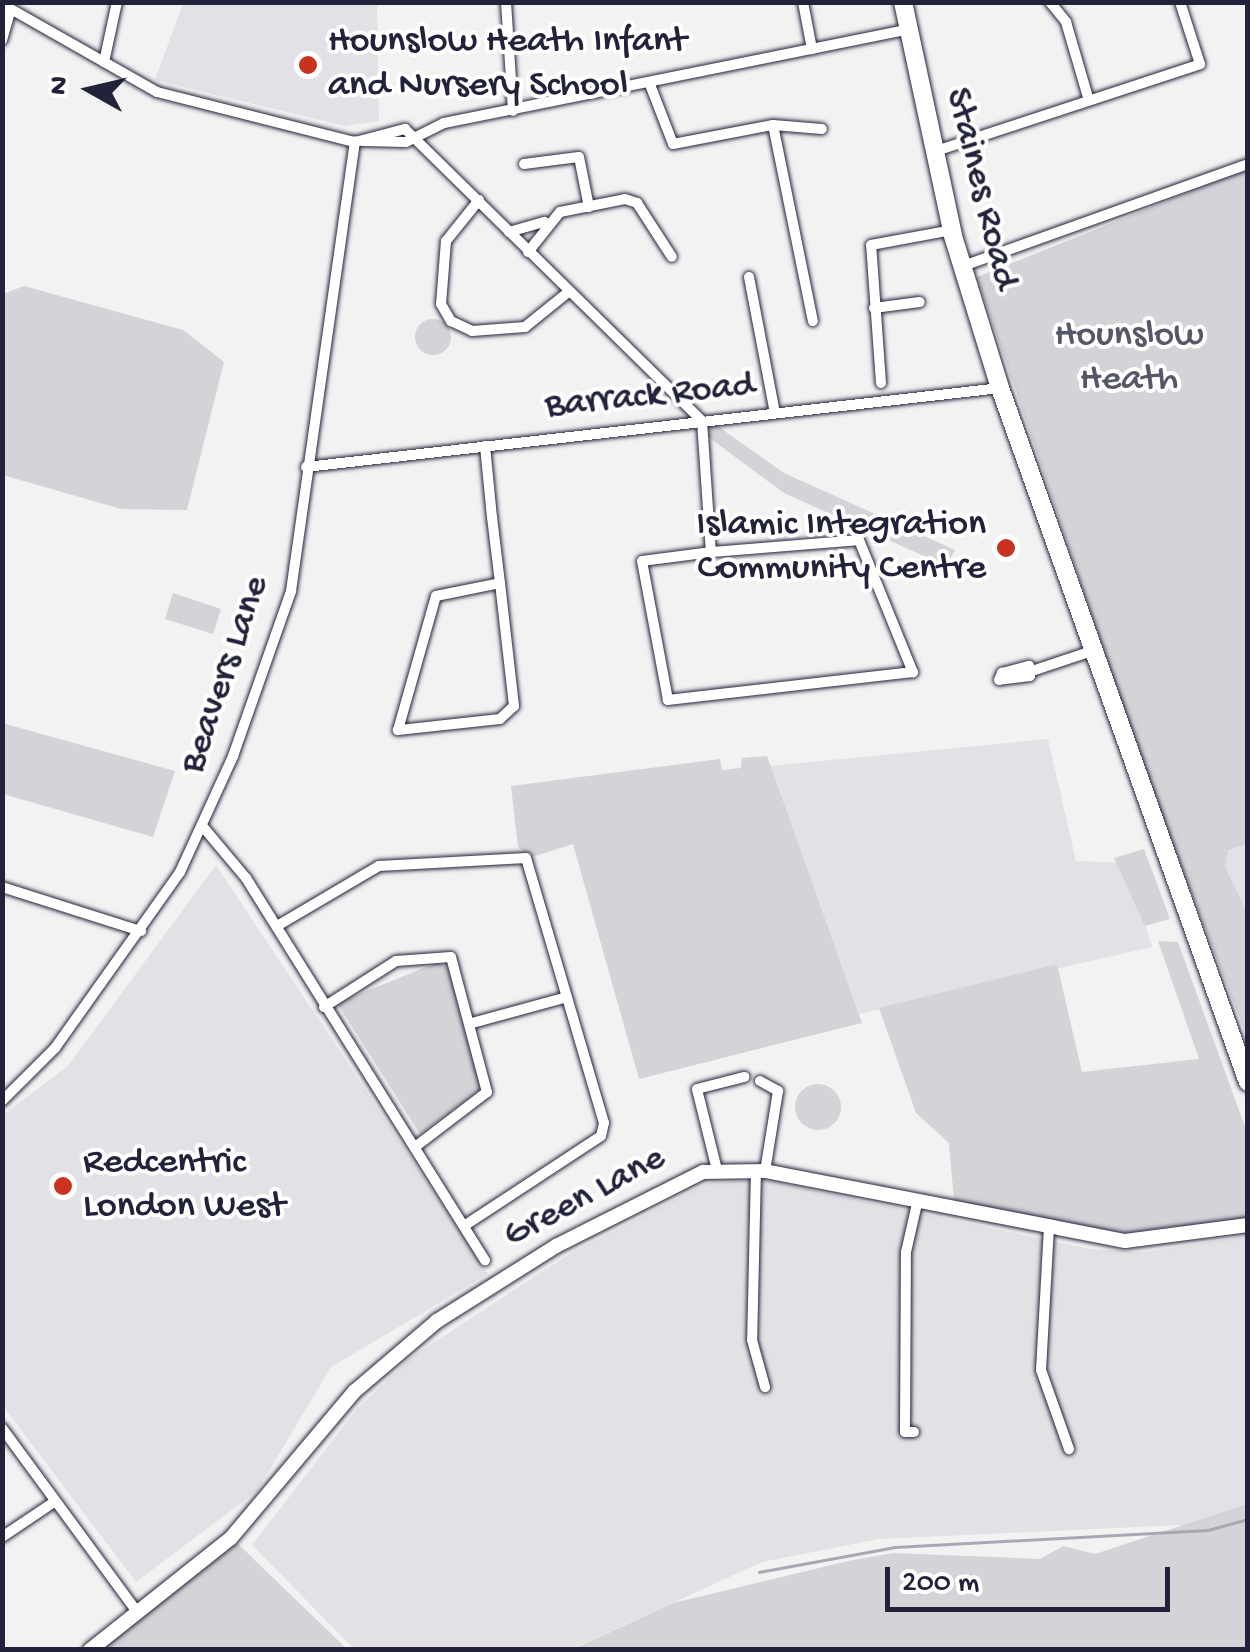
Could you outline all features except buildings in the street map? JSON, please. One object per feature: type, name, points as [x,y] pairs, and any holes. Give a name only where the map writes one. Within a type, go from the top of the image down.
[{"type":"main road","name":"Staines Road","points":[[903,2],[952,230],[966,265],[1000,388],[1092,651]]},
{"type":"main road","points":[[1092,651],[1248,1082]]},
{"type":"street","points":[[104,62],[117,2]]},
{"type":"street","points":[[506,2],[513,111]]},
{"type":"street","points":[[803,2],[812,49]]},
{"type":"street","points":[[1050,2],[1066,22],[1088,97]]},
{"type":"street","points":[[936,151],[1088,97],[1205,67],[1180,2]]},
{"type":"street","points":[[2,40],[7,7],[157,92],[359,141],[405,129],[418,137],[567,293],[702,421],[712,552]]},
{"type":"street","points":[[418,137],[513,111],[909,29]]},
{"type":"street","points":[[648,82],[673,144],[773,125],[822,129]]},
{"type":"street","points":[[773,125],[814,321]]},
{"type":"street","name":"Beavers Lane","points":[[2,1101],[55,1048],[140,931],[204,828],[291,591],[306,467],[359,141]]},
{"type":"street","points":[[524,164],[579,157],[589,206]]},
{"type":"street","points":[[966,265],[1248,164]]},
{"type":"street","points":[[479,200],[446,241],[441,304],[450,320],[472,331],[526,327],[567,293]]},
{"type":"street","points":[[509,232],[589,206],[637,203],[672,256]]},
{"type":"street","points":[[528,252],[545,222]]},
{"type":"street","points":[[881,383],[871,245],[952,230]]},
{"type":"street","points":[[750,277],[775,414]]},
{"type":"street","points":[[874,308],[920,302]]},
{"type":"street","name":"Barrack Road","points":[[306,467],[1000,388]]},
{"type":"street","points":[[485,446],[500,582],[510,716],[398,730],[436,596],[500,582]]},
{"type":"street","points":[[859,540],[913,672],[668,700],[642,561],[712,552],[859,540]]},
{"type":"street","points":[[1035,670],[1092,651]]},
{"type":"street","points":[[204,828],[277,926],[485,1260]]},
{"type":"street","points":[[277,926],[379,866],[520,852],[567,997],[601,1136],[464,1226]]},
{"type":"street","points":[[2,887],[140,931]]},
{"type":"street","points":[[324,1007],[396,962],[444,954],[472,1023],[485,1100],[415,1147]]},
{"type":"street","points":[[472,1023],[567,997]]},
{"type":"street","points":[[717,1170],[698,1089],[744,1077]]},
{"type":"street","points":[[760,1081],[778,1092],[761,1170],[752,1340],[766,1387]]},
{"type":"street","name":"Green Lane","points":[[90,1650],[231,1538],[355,1391],[437,1321],[572,1238],[717,1170],[761,1170],[1143,1242],[1248,1225]]},
{"type":"street","points":[[914,1432],[905,1432],[906,1252],[918,1199]]},
{"type":"street","points":[[1049,1227],[1041,1370],[1069,1449]]},
{"type":"street","points":[[2,1428],[136,1612]]},
{"type":"street","points":[[2,1537],[54,1502]]},
{"type":"shaded area","points":[[183,3],[377,3],[379,121],[345,126],[155,80]]},
{"type":"shaded area","points":[[1048,739],[1076,861],[1127,863],[1152,947],[859,1014],[769,766]]},
{"type":"shaded area","points":[[1247,844],[1247,954],[1214,854]]},
{"type":"shaded area","points":[[216,865],[488,1274],[331,1367],[257,1491],[136,1582],[3,1406],[3,1115],[68,1066]]},
{"type":"shaded area","points":[[764,1180],[1090,1249],[1144,1252],[1247,1236],[1247,1504],[1202,1524],[879,1539],[762,1562],[570,1650],[354,1649],[252,1545],[356,1410],[410,1358],[571,1253],[707,1183]]},
{"type":"green space","name":"Hounslow Heath","points":[[1247,169],[1248,844],[1228,850],[1225,867],[1247,912],[1247,1037],[1147,777],[977,277]]},
{"type":"green space","points":[[24,286],[183,330],[224,362],[187,510],[121,509],[3,475],[3,294]]},
{"type":"green space","points":[[433,319],[446,324],[451,337],[446,350],[433,355],[420,350],[415,337],[420,324]]},
{"type":"green space","points":[[716,425],[784,473],[955,550],[946,566],[784,493],[699,430]]},
{"type":"green space","points":[[173,593],[221,609],[213,634],[165,619]]},
{"type":"green space","points":[[2,723],[175,771],[153,837],[3,794]]},
{"type":"green space","points":[[767,756],[862,1023],[639,1079],[573,844],[532,857],[518,847],[511,786],[720,759],[722,770],[741,768],[742,758]]},
{"type":"green space","points":[[1144,849],[1170,919],[1145,926],[1114,858]]},
{"type":"green space","points":[[1158,941],[1178,942],[1247,1132],[1247,1219],[1116,1236],[954,1201],[949,1143],[916,1113],[879,1008],[1057,964],[1082,1072],[1199,1059]]},
{"type":"green space","points":[[436,963],[448,967],[482,1088],[420,1134],[337,1003]]},
{"type":"green space","points":[[818,1084],[834,1091],[841,1107],[834,1123],[818,1130],[802,1123],[795,1107],[802,1091]]},
{"type":"green space","points":[[1247,1504],[1247,1649],[574,1649],[673,1603],[848,1561],[893,1553],[1040,1559],[1063,1546],[1095,1554]]},
{"type":"green space","points":[[237,1543],[347,1649],[101,1650]]},
{"type":"waterway","points":[[759,1572],[895,1547],[1208,1530],[1248,1519]]},
{"type":"place","name":"Hounslow Heath Infant and Nursery School","points":[[308,65]]},
{"type":"place","name":"Islamic Integration Community Centre","points":[[1006,548]]},
{"type":"place","name":"Redcentric London West","points":[[63,1186]]}]
